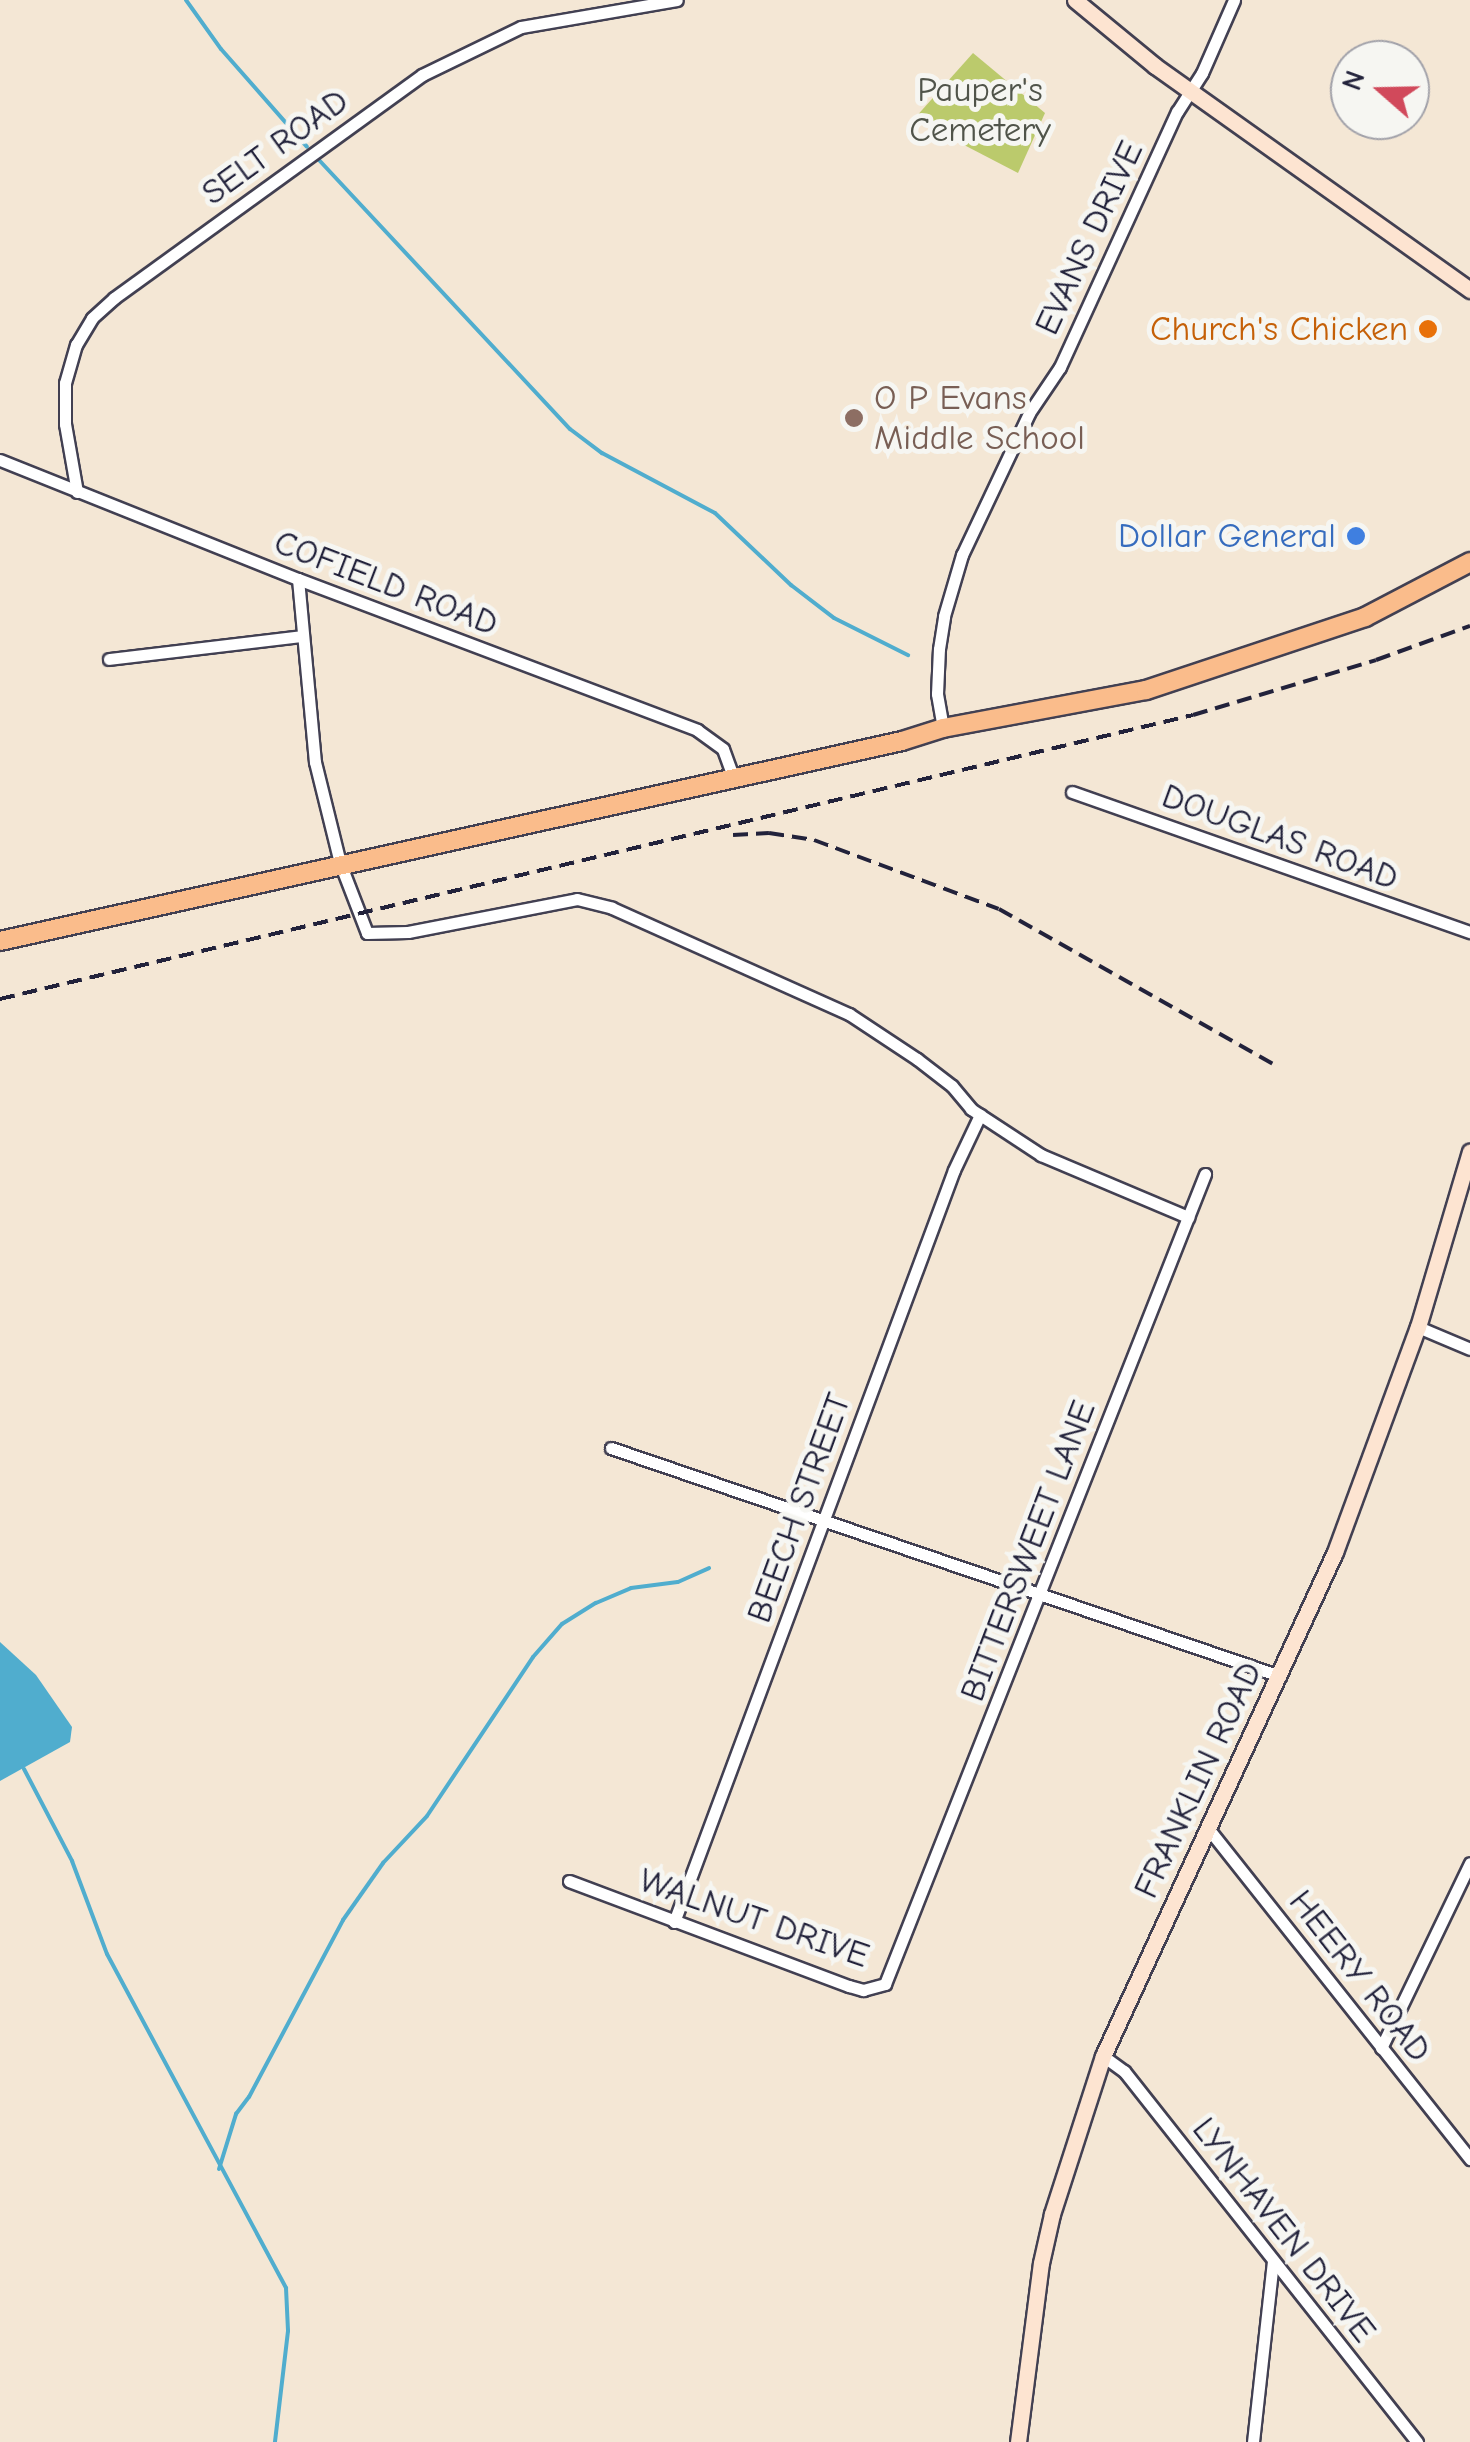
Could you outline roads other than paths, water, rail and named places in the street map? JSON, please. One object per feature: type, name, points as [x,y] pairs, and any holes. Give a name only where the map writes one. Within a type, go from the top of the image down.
[{"type":"main road","points":[[1076,0],[1190,91],[1470,290]]},
{"type":"main road","points":[[0,941],[902,741],[944,728],[1146,690],[1365,617],[1470,562]]},
{"type":"main road","name":"FRANKLIN ROAD","points":[[1018,2442],[1041,2263],[1052,2214],[1103,2056],[1335,1552],[1418,1327],[1470,1152]]},
{"type":"street","name":"SELT ROAD","points":[[77,492],[65,424],[65,383],[76,345],[92,318],[114,298],[422,75],[521,28],[678,0]]},
{"type":"street","name":"EVANS DRIVE","points":[[944,728],[938,694],[939,649],[962,555],[1029,413],[1060,366],[1177,112],[1234,0]]},
{"type":"street","name":"COFIELD ROAD","points":[[0,460],[298,580],[708,735],[724,750],[733,776]]},
{"type":"street","points":[[298,580],[315,762],[340,863],[367,933],[377,936],[546,902],[577,899],[612,908],[848,1014],[917,1058],[980,1115],[1064,1167],[1188,1217]]},
{"type":"street","points":[[109,659],[302,636]]},
{"type":"street","name":"DOUGLAS ROAD","points":[[1072,792],[1470,932]]},
{"type":"street","name":"BEECH STREET","points":[[674,1922],[954,1170],[980,1115]]},
{"type":"street","name":"BITTERSWEET LANE","points":[[902,1949],[1204,1174]]},
{"type":"street","points":[[1418,1327],[1470,1349]]},
{"type":"street","points":[[611,1448],[1280,1676]]},
{"type":"street","name":"HEERY ROAD","points":[[1207,1827],[1470,2158]]},
{"type":"street","points":[[1380,2048],[1470,1863]]},
{"type":"street","name":"WALNUT DRIVE","points":[[569,1881],[863,1990],[885,1984],[902,1949]]},
{"type":"street","name":"LYNHAVEN DRIVE","points":[[1103,2056],[1124,2071],[1417,2442]]},
{"type":"street","points":[[1253,2442],[1273,2262]]},
{"type":"water","points":[[0,1642],[36,1675],[72,1727],[70,1742],[0,1781]]},
{"type":"waterway","points":[[186,0],[221,49],[307,147]]},
{"type":"waterway","points":[[319,160],[570,429],[602,453],[715,513],[791,585],[834,618],[908,655]]},
{"type":"waterway","points":[[219,2169],[236,2114],[249,2097],[343,1920],[383,1863],[427,1816],[533,1657],[562,1624],[596,1603],[631,1588],[678,1582],[709,1568]]},
{"type":"waterway","points":[[24,1769],[72,1861],[107,1954],[286,2288],[288,2331],[275,2442]]},
{"type":"railway","points":[[0,999],[1193,715],[1376,660],[1470,626]]},
{"type":"railway","points":[[733,835],[769,833],[814,840],[999,909],[1277,1066]]},
{"type":"place","name":"Church's Chicken","points":[[1428,329]]},
{"type":"place","name":"O P Evans Middle School","points":[[854,418]]},
{"type":"place","name":"Dollar General","points":[[1356,536]]},
{"type":"park label","name":"Pauper's Cemetery","points":[[980,110]]}]
